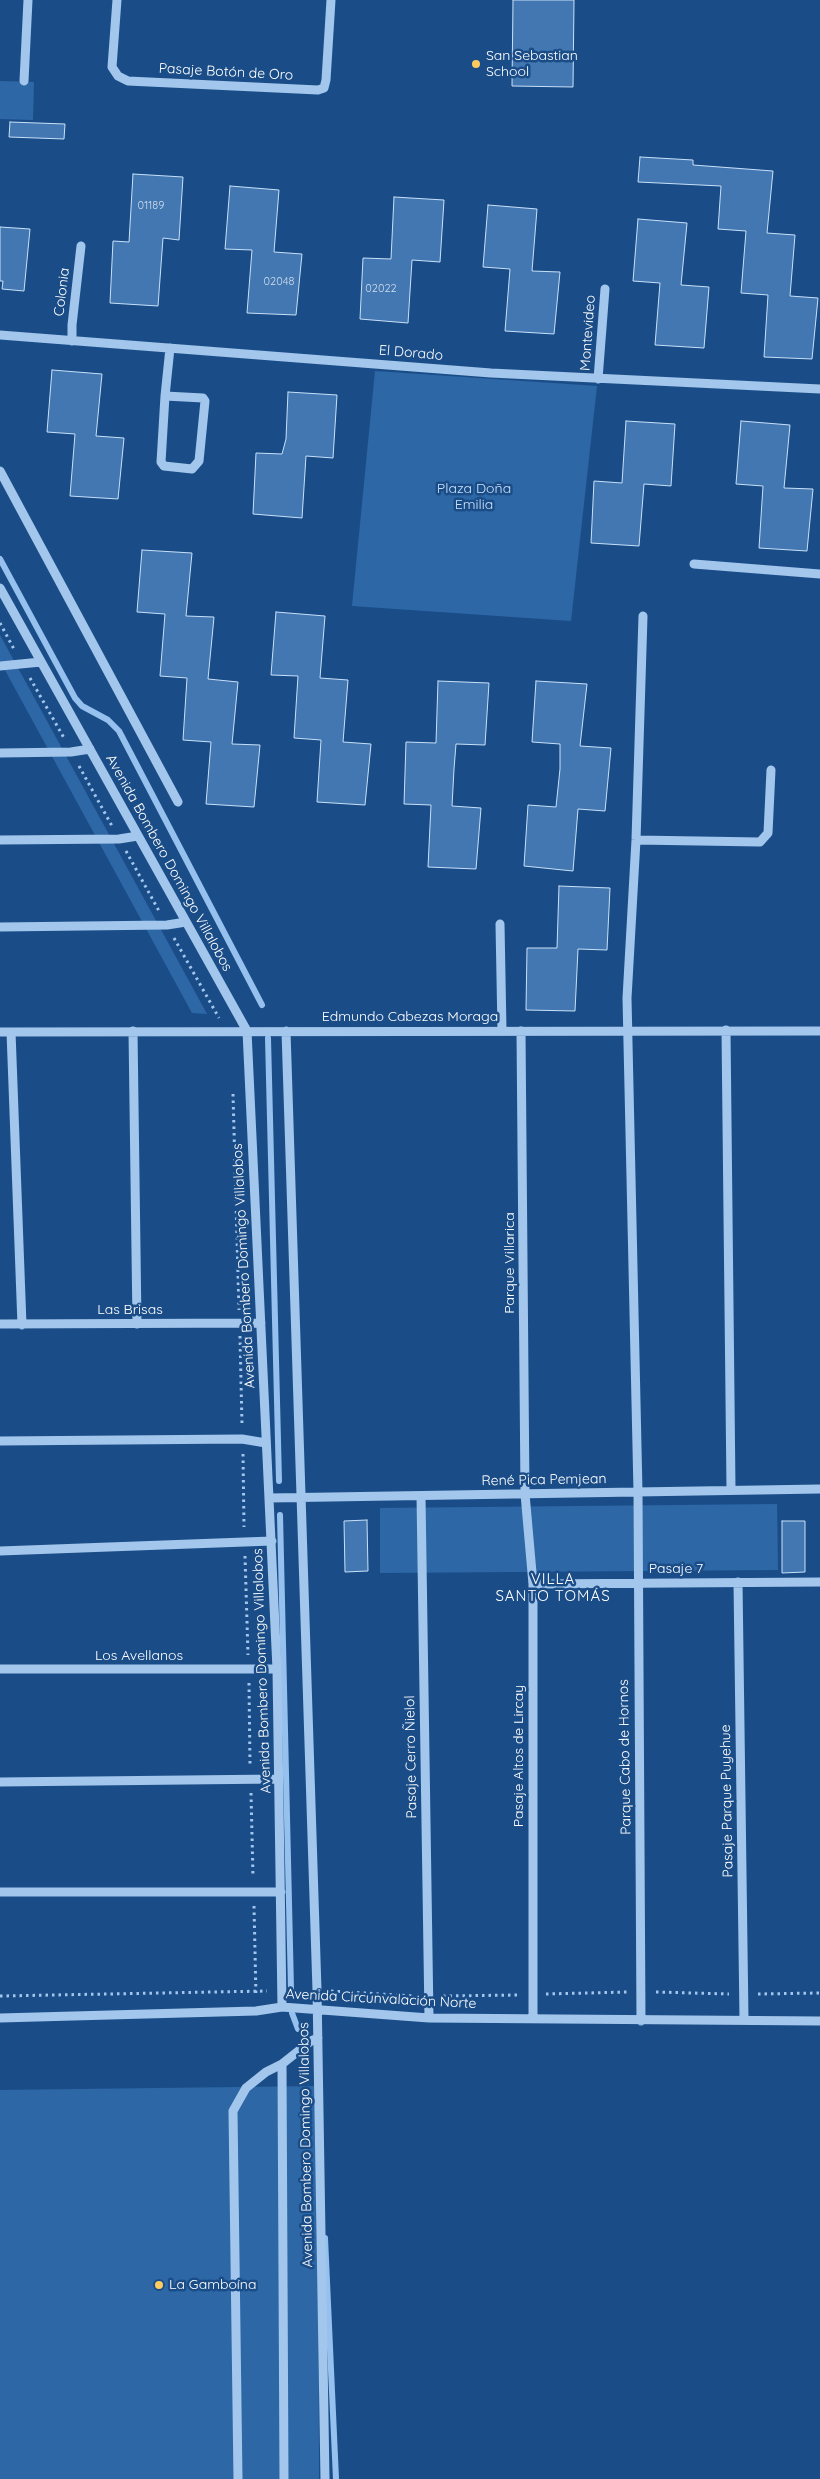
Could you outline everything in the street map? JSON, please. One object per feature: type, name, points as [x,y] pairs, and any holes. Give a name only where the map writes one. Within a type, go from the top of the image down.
[{"type":"street","points":[[24,81],[28,0]]},
{"type":"street","name":"Pasaje Botón de Oro","points":[[117,0],[112,67],[118,76],[128,81],[318,90],[324,88],[326,80],[331,0]]},
{"type":"street","name":"Colonia","points":[[72,341],[72,325],[81,246]]},
{"type":"street","name":"Montevideo","points":[[598,379],[605,289]]},
{"type":"street","name":"El Dorado","points":[[0,335],[491,373],[820,389]]},
{"type":"street","points":[[165,396],[203,398],[206,401],[200,461],[192,468],[164,466],[161,462],[165,396],[170,348]]},
{"type":"street","points":[[0,471],[178,802]]},
{"type":"street","points":[[694,564],[820,574]]},
{"type":"street","name":"Avenida Bombero Domingo Villalobos","points":[[0,588],[247,1031],[277,1669],[282,1892],[282,2007]]},
{"type":"street","name":"Parque Cabo de Hornos","points":[[641,2021],[637,1583],[638,1492],[627,998],[636,840],[643,616]]},
{"type":"street","points":[[0,666],[24,666],[41,662]]},
{"type":"street","points":[[0,753],[71,752],[90,749]]},
{"type":"street","points":[[636,840],[760,842],[768,833],[771,770]]},
{"type":"street","points":[[0,840],[119,839],[138,836]]},
{"type":"street","points":[[0,927],[167,925],[186,922]]},
{"type":"street","points":[[500,924],[502,1031]]},
{"type":"street","points":[[726,1030],[731,1489]]},
{"type":"street","points":[[133,1031],[137,1324]]},
{"type":"street","name":"Parque Villarica","points":[[521,1031],[525,1494]]},
{"type":"street","name":"Edmundo Cabezas Moraga","points":[[0,1032],[820,1031]]},
{"type":"street","points":[[11,1032],[22,1325]]},
{"type":"street","name":"Avenida Bombero Domingo Villalobos","points":[[286,1032],[317,1990],[325,2479]]},
{"type":"street","name":"Las Brisas","points":[[0,1324],[261,1323]]},
{"type":"street","points":[[0,1441],[242,1439],[266,1443]]},
{"type":"street","name":"René Pica Pemjean","points":[[269,1498],[820,1489]]},
{"type":"street","name":"Pasaje Altos de Lircay","points":[[525,1494],[533,1584],[534,2018]]},
{"type":"street","name":"Pasaje Cerro Ñielol","points":[[421,1496],[429,2018]]},
{"type":"street","points":[[0,1551],[272,1541]]},
{"type":"street","name":"Pasaje Parque Puyehue","points":[[738,1582],[744,2019]]},
{"type":"street","name":"Pasaje 7","points":[[533,1584],[820,1582]]},
{"type":"street","name":"Los Avellanos","points":[[0,1670],[277,1669]]},
{"type":"street","points":[[0,1782],[278,1779]]},
{"type":"street","points":[[0,1892],[254,1894],[282,1892]]},
{"type":"street","name":"Avenida Circunvalación Norte","points":[[0,2018],[256,2011],[282,2007],[429,2018],[820,2021]]},
{"type":"street","points":[[238,2479],[233,2111],[246,2088],[266,2072],[282,2064],[311,2041],[318,2038]]},
{"type":"street","points":[[282,2064],[284,2479]]},
{"type":"path","points":[[0,623],[227,1031]]},
{"type":"path","points":[[233,1087],[256,2011]]},
{"type":"path","name":"Avenida Circunvalación Norte","points":[[317,1990],[428,1996],[641,1992],[820,1993]]},
{"type":"path","name":"Avenida Circunvalación Norte","points":[[0,1996],[281,1991]]},
{"type":"green space","points":[[0,81],[34,82],[33,120],[0,119]]},
{"type":"green space","name":"Plaza Doña Emilia","points":[[375,371],[597,386],[571,621],[352,606]]},
{"type":"green space","points":[[0,635],[207,1014],[192,1013],[0,661]]},
{"type":"green space","points":[[777,1504],[778,1570],[380,1573],[380,1508]]},
{"type":"green space","name":"La Gamboína","points":[[318,2086],[319,2479],[0,2479],[0,2090]]},
{"type":"building","points":[[513,0],[574,0],[573,87],[512,86]]},
{"type":"building","points":[[10,122],[65,124],[64,139],[9,137]]},
{"type":"building","points":[[640,157],[693,160],[693,165],[773,171],[767,233],[795,235],[790,296],[818,298],[812,359],[764,357],[768,295],[741,293],[746,231],[718,229],[721,186],[638,182]]},
{"type":"building","points":[[133,174],[183,177],[179,240],[163,238],[158,306],[110,303],[113,241],[129,242]]},
{"type":"building","points":[[230,186],[279,190],[274,252],[302,254],[296,315],[247,313],[252,250],[225,249]]},
{"type":"building","points":[[394,197],[444,200],[440,262],[412,260],[408,323],[360,319],[363,258],[391,259]]},
{"type":"building","points":[[488,205],[537,209],[532,271],[560,272],[554,334],[505,331],[510,269],[483,267]]},
{"type":"building","points":[[638,219],[687,223],[681,285],[709,287],[704,348],[655,345],[660,283],[633,281]]},
{"type":"building","points":[[0,227],[30,229],[24,291],[2,289],[3,281],[0,281]]},
{"type":"building","points":[[52,370],[102,374],[96,436],[124,438],[118,499],[70,496],[75,434],[47,432]]},
{"type":"building","points":[[288,392],[337,395],[333,458],[306,456],[302,518],[253,514],[256,453],[282,454],[286,439]]},
{"type":"building","points":[[626,421],[675,424],[671,486],[644,484],[639,546],[591,543],[594,481],[622,483]]},
{"type":"building","points":[[741,421],[790,425],[784,488],[813,489],[807,551],[759,548],[763,486],[736,484]]},
{"type":"building","points":[[142,550],[192,553],[186,616],[214,617],[208,679],[238,682],[232,744],[260,745],[254,807],[206,804],[211,742],[183,740],[187,678],[160,676],[165,614],[137,612]]},
{"type":"building","points":[[276,612],[325,616],[320,678],[348,680],[343,742],[371,744],[365,805],[317,802],[321,740],[294,738],[298,676],[271,675]]},
{"type":"building","points":[[438,681],[489,683],[485,745],[456,744],[454,769],[452,806],[481,808],[476,869],[428,867],[431,805],[404,804],[406,742],[436,743]]},
{"type":"building","points":[[536,681],[587,684],[580,746],[611,748],[605,811],[578,809],[573,871],[524,866],[528,805],[556,807],[560,769],[560,744],[532,742]]},
{"type":"building","points":[[559,886],[610,888],[607,950],[578,949],[575,1011],[526,1010],[527,948],[557,948]]},
{"type":"building","points":[[367,1520],[368,1571],[345,1572],[344,1521]]},
{"type":"building","points":[[782,1521],[805,1521],[805,1572],[782,1573]]},
{"type":"waterway","points":[[0,559],[75,698],[82,706],[108,720],[119,731],[262,1005]]},
{"type":"waterway","points":[[268,1038],[279,1481]]},
{"type":"waterway","points":[[280,1515],[291,1989]]},
{"type":"waterway","points":[[292,2013],[298,2029]]},
{"type":"waterway","points":[[325,2238],[336,2479]]},
{"type":"place","name":"San Sebastian School","points":[[476,64]]},
{"type":"place","name":"La Gamboína","points":[[159,2285]]},
{"type":"district","name":"VILLA SANTO TOMÁS","points":[[553,1588]]}]
